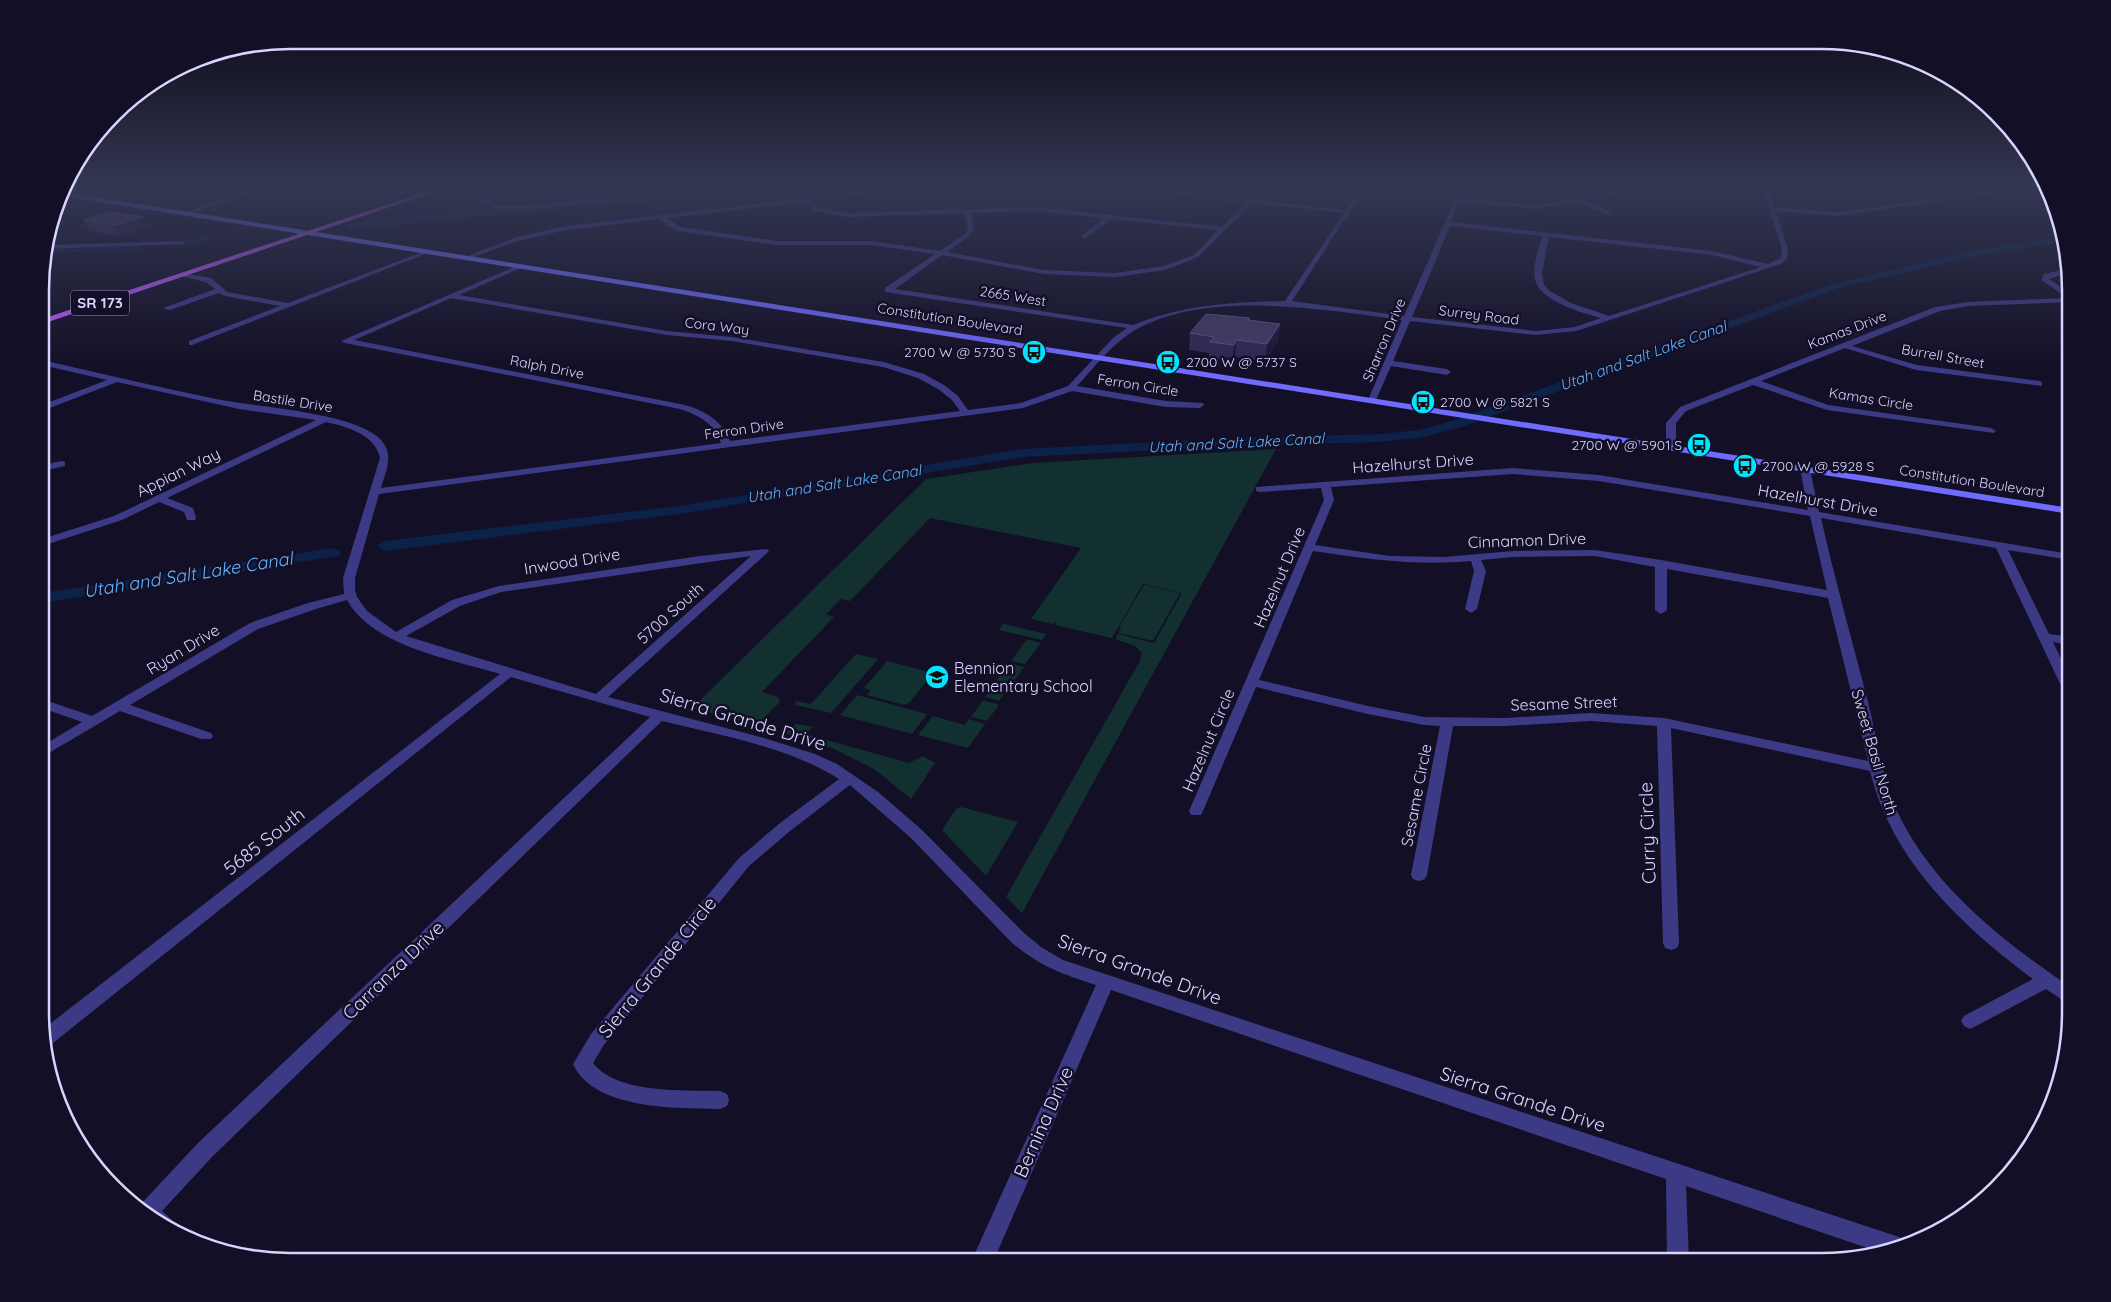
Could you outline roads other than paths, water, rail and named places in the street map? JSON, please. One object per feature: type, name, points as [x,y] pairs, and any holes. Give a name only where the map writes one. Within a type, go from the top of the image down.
[{"type":"main road","name":"SR 173","points":[[49,320],[264,248]]},
{"type":"main road","name":"Constitution Boulevard","points":[[403,248],[2062,510]]},
{"type":"street","points":[[468,258],[492,248]]},
{"type":"street","points":[[904,248],[1056,274],[1094,276],[1135,273],[1171,266],[1196,256],[1205,248]]},
{"type":"street","points":[[943,253],[950,248]]},
{"type":"street","points":[[1287,303],[1323,248]]},
{"type":"street","name":"Sharron Drive","points":[[1372,400],[1438,248]]},
{"type":"street","points":[[1544,248],[1538,278],[1543,288],[1564,302],[1611,319]]},
{"type":"street","points":[[1657,248],[1712,254],[1771,267],[1779,263],[1785,254],[1783,248]]},
{"type":"street","points":[[192,343],[430,252]]},
{"type":"street","name":"2665 West","points":[[943,253],[888,290],[1134,327]]},
{"type":"street","points":[[451,296],[521,266]]},
{"type":"street","name":"Surrey Road","points":[[1100,357],[1116,340],[1134,327],[1161,316],[1192,309],[1230,304],[1287,303],[1491,330],[1536,333],[1576,329],[1771,267]]},
{"type":"street","points":[[2062,272],[2047,276],[2044,280],[2062,291]]},
{"type":"street","points":[[182,275],[208,280],[217,285],[219,290],[230,295],[289,306]]},
{"type":"street","points":[[167,308],[219,290]]},
{"type":"street","name":"Ralph Drive","points":[[451,296],[345,341],[682,407],[698,412],[716,423],[727,445]]},
{"type":"street","name":"Cora Way","points":[[451,296],[667,333],[732,339],[889,366],[920,376],[942,387],[955,398],[966,413]]},
{"type":"street","name":"Kamas Drive","points":[[1672,448],[1671,422],[1678,412],[1694,403],[1938,309],[1954,306],[2062,300]]},
{"type":"street","name":"Burrell Street","points":[[1844,346],[1916,367],[2039,384]]},
{"type":"street","name":"Ferron Drive","points":[[375,492],[1023,405],[1071,388],[1100,357]]},
{"type":"street","points":[[1388,363],[1446,372]]},
{"type":"street","name":"Bastile Drive","points":[[49,364],[239,406],[325,419],[359,430],[376,440],[385,458],[352,564],[349,578],[350,596]]},
{"type":"street","points":[[49,405],[116,379]]},
{"type":"street","name":"Kamas Circle","points":[[1751,381],[1827,407],[1991,430]]},
{"type":"street","name":"Ferron Circle","points":[[1071,388],[1166,404],[1200,405]]},
{"type":"street","name":"Appian Way","points":[[49,541],[102,525],[325,419]]},
{"type":"street","points":[[49,467],[62,464]]},
{"type":"street","name":"Sweet Basil North","points":[[1805,469],[1814,515],[1877,768],[1895,822],[1919,860],[1977,924],[2062,990]]},
{"type":"street","name":"Hazelhurst Drive","points":[[1260,489],[1513,471],[1554,472],[2062,556]]},
{"type":"street","name":"Hazelnut Drive","points":[[1252,682],[1329,500],[1325,485]]},
{"type":"street","points":[[159,499],[190,510],[191,518]]},
{"type":"street","name":"Cinnamon Drive","points":[[1309,546],[1390,559],[1475,558],[1575,552],[1661,563],[1834,595]]},
{"type":"street","points":[[2001,546],[2062,673]]},
{"type":"street","name":"Inwood Drive","points":[[396,637],[456,603],[500,589],[700,559],[764,552]]},
{"type":"street","name":"5700 South","points":[[598,699],[764,552]]},
{"type":"street","points":[[1471,609],[1480,571],[1475,558]]},
{"type":"street","points":[[1661,563],[1661,610]]},
{"type":"street","name":"Sierra Grande Drive","points":[[350,596],[358,609],[371,621],[396,637],[598,699],[768,745],[810,759],[850,778],[905,824],[1029,948],[1057,965],[1887,1244]]},
{"type":"street","name":"Ryan Drive","points":[[49,748],[254,626],[312,606],[350,596]]},
{"type":"street","points":[[2045,637],[2062,640]]},
{"type":"street","name":"5685 South","points":[[50,1035],[510,672]]},
{"type":"street","name":"Sesame Street","points":[[1252,682],[1401,717],[1447,722],[1505,722],[1591,717],[1664,722],[1877,768]]},
{"type":"street","name":"Hazelnut Circle","points":[[1196,811],[1252,682]]},
{"type":"street","points":[[49,705],[93,721]]},
{"type":"street","points":[[118,706],[206,736]]},
{"type":"street","name":"Carranza Drive","points":[[150,1209],[205,1150],[659,716]]},
{"type":"street","name":"Sesame Circle","points":[[1419,875],[1447,722]]},
{"type":"street","name":"Curry Circle","points":[[1664,722],[1670,943]]},
{"type":"street","name":"Sierra Grande Circle","points":[[720,1100],[659,1099],[624,1090],[595,1079],[582,1064],[597,1040],[744,862],[785,827],[850,778]]},
{"type":"street","points":[[1970,1020],[2047,980]]},
{"type":"street","name":"Bernina Drive","points":[[986,1253],[1106,982]]},
{"type":"street","points":[[1676,1172],[1678,1253]]},
{"type":"waterway","points":[[79,250],[137,248]]},
{"type":"waterway","name":"Utah and Salt Lake Canal","points":[[385,546],[679,510],[1022,453],[1238,442],[1380,438],[1419,434],[1454,425],[1836,286],[1976,253],[2009,248]]},
{"type":"waterway","points":[[52,250],[71,250]]},
{"type":"waterway","name":"Utah and Salt Lake Canal","points":[[49,597],[333,553]]},
{"type":"place","name":"2700 W @ 5730 S","points":[[1034,352]]},
{"type":"place","name":"2700 W @ 5737 S","points":[[1168,362]]},
{"type":"place","name":"2700 W @ 5821 S","points":[[1423,402]]},
{"type":"place","name":"2700 W @ 5901 S","points":[[1699,445]]},
{"type":"place","name":"2700 W @ 5928 S","points":[[1745,466]]},
{"type":"place","name":"Bennion Elementary School","points":[[937,677]]}]
